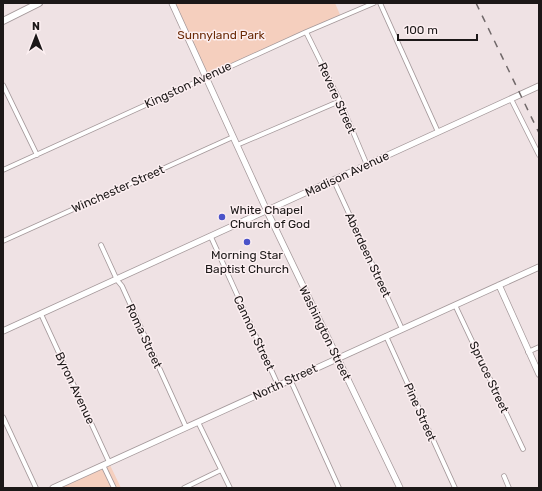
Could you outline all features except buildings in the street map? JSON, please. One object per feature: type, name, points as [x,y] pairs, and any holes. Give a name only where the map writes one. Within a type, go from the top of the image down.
[{"type":"main road","points":[[3,21],[39,3]]},
{"type":"street","name":"Washington Street","points":[[172,3],[267,211],[400,488]]},
{"type":"street","name":"Kingston Avenue","points":[[3,170],[206,77],[374,3]]},
{"type":"street","points":[[380,3],[438,132]]},
{"type":"street","name":"Revere Street","points":[[306,32],[340,101],[367,165]]},
{"type":"street","points":[[3,85],[37,154]]},
{"type":"street","name":"Madison Avenue","points":[[3,331],[539,86]]},
{"type":"street","points":[[511,99],[539,155]]},
{"type":"street","points":[[237,145],[340,101]]},
{"type":"street","name":"Winchester Street","points":[[3,241],[233,137]]},
{"type":"street","name":"Aberdeen Street","points":[[334,180],[402,329]]},
{"type":"street","name":"Cannon Street","points":[[211,237],[278,385]]},
{"type":"street","name":"Roma Street","points":[[100,245],[125,293],[186,427]]},
{"type":"street","name":"North Street","points":[[53,488],[539,266]]},
{"type":"street","points":[[499,285],[539,374]]},
{"type":"street","name":"Spruce Street","points":[[455,305],[523,450]]},
{"type":"street","name":"Byron Avenue","points":[[41,314],[106,463],[114,488]]},
{"type":"street","name":"Pine Street","points":[[386,336],[454,488]]},
{"type":"street","points":[[528,352],[539,347]]},
{"type":"street","name":"Cannon Street","points":[[290,379],[339,488]]},
{"type":"street","points":[[3,417],[36,488]]},
{"type":"street","points":[[198,422],[230,488]]},
{"type":"street","points":[[184,488],[221,470]]},
{"type":"street","points":[[504,476],[509,488]]},
{"type":"green space","name":"Sunnyland Park","points":[[172,3],[335,3],[341,17],[206,77]]},
{"type":"green space","points":[[110,465],[121,488],[53,488]]},
{"type":"railway","points":[[476,3],[539,133]]},
{"type":"place","name":"White Chapel Church of God","points":[[222,217]]},
{"type":"place","name":"Morning Star Baptist Church","points":[[247,242]]}]
